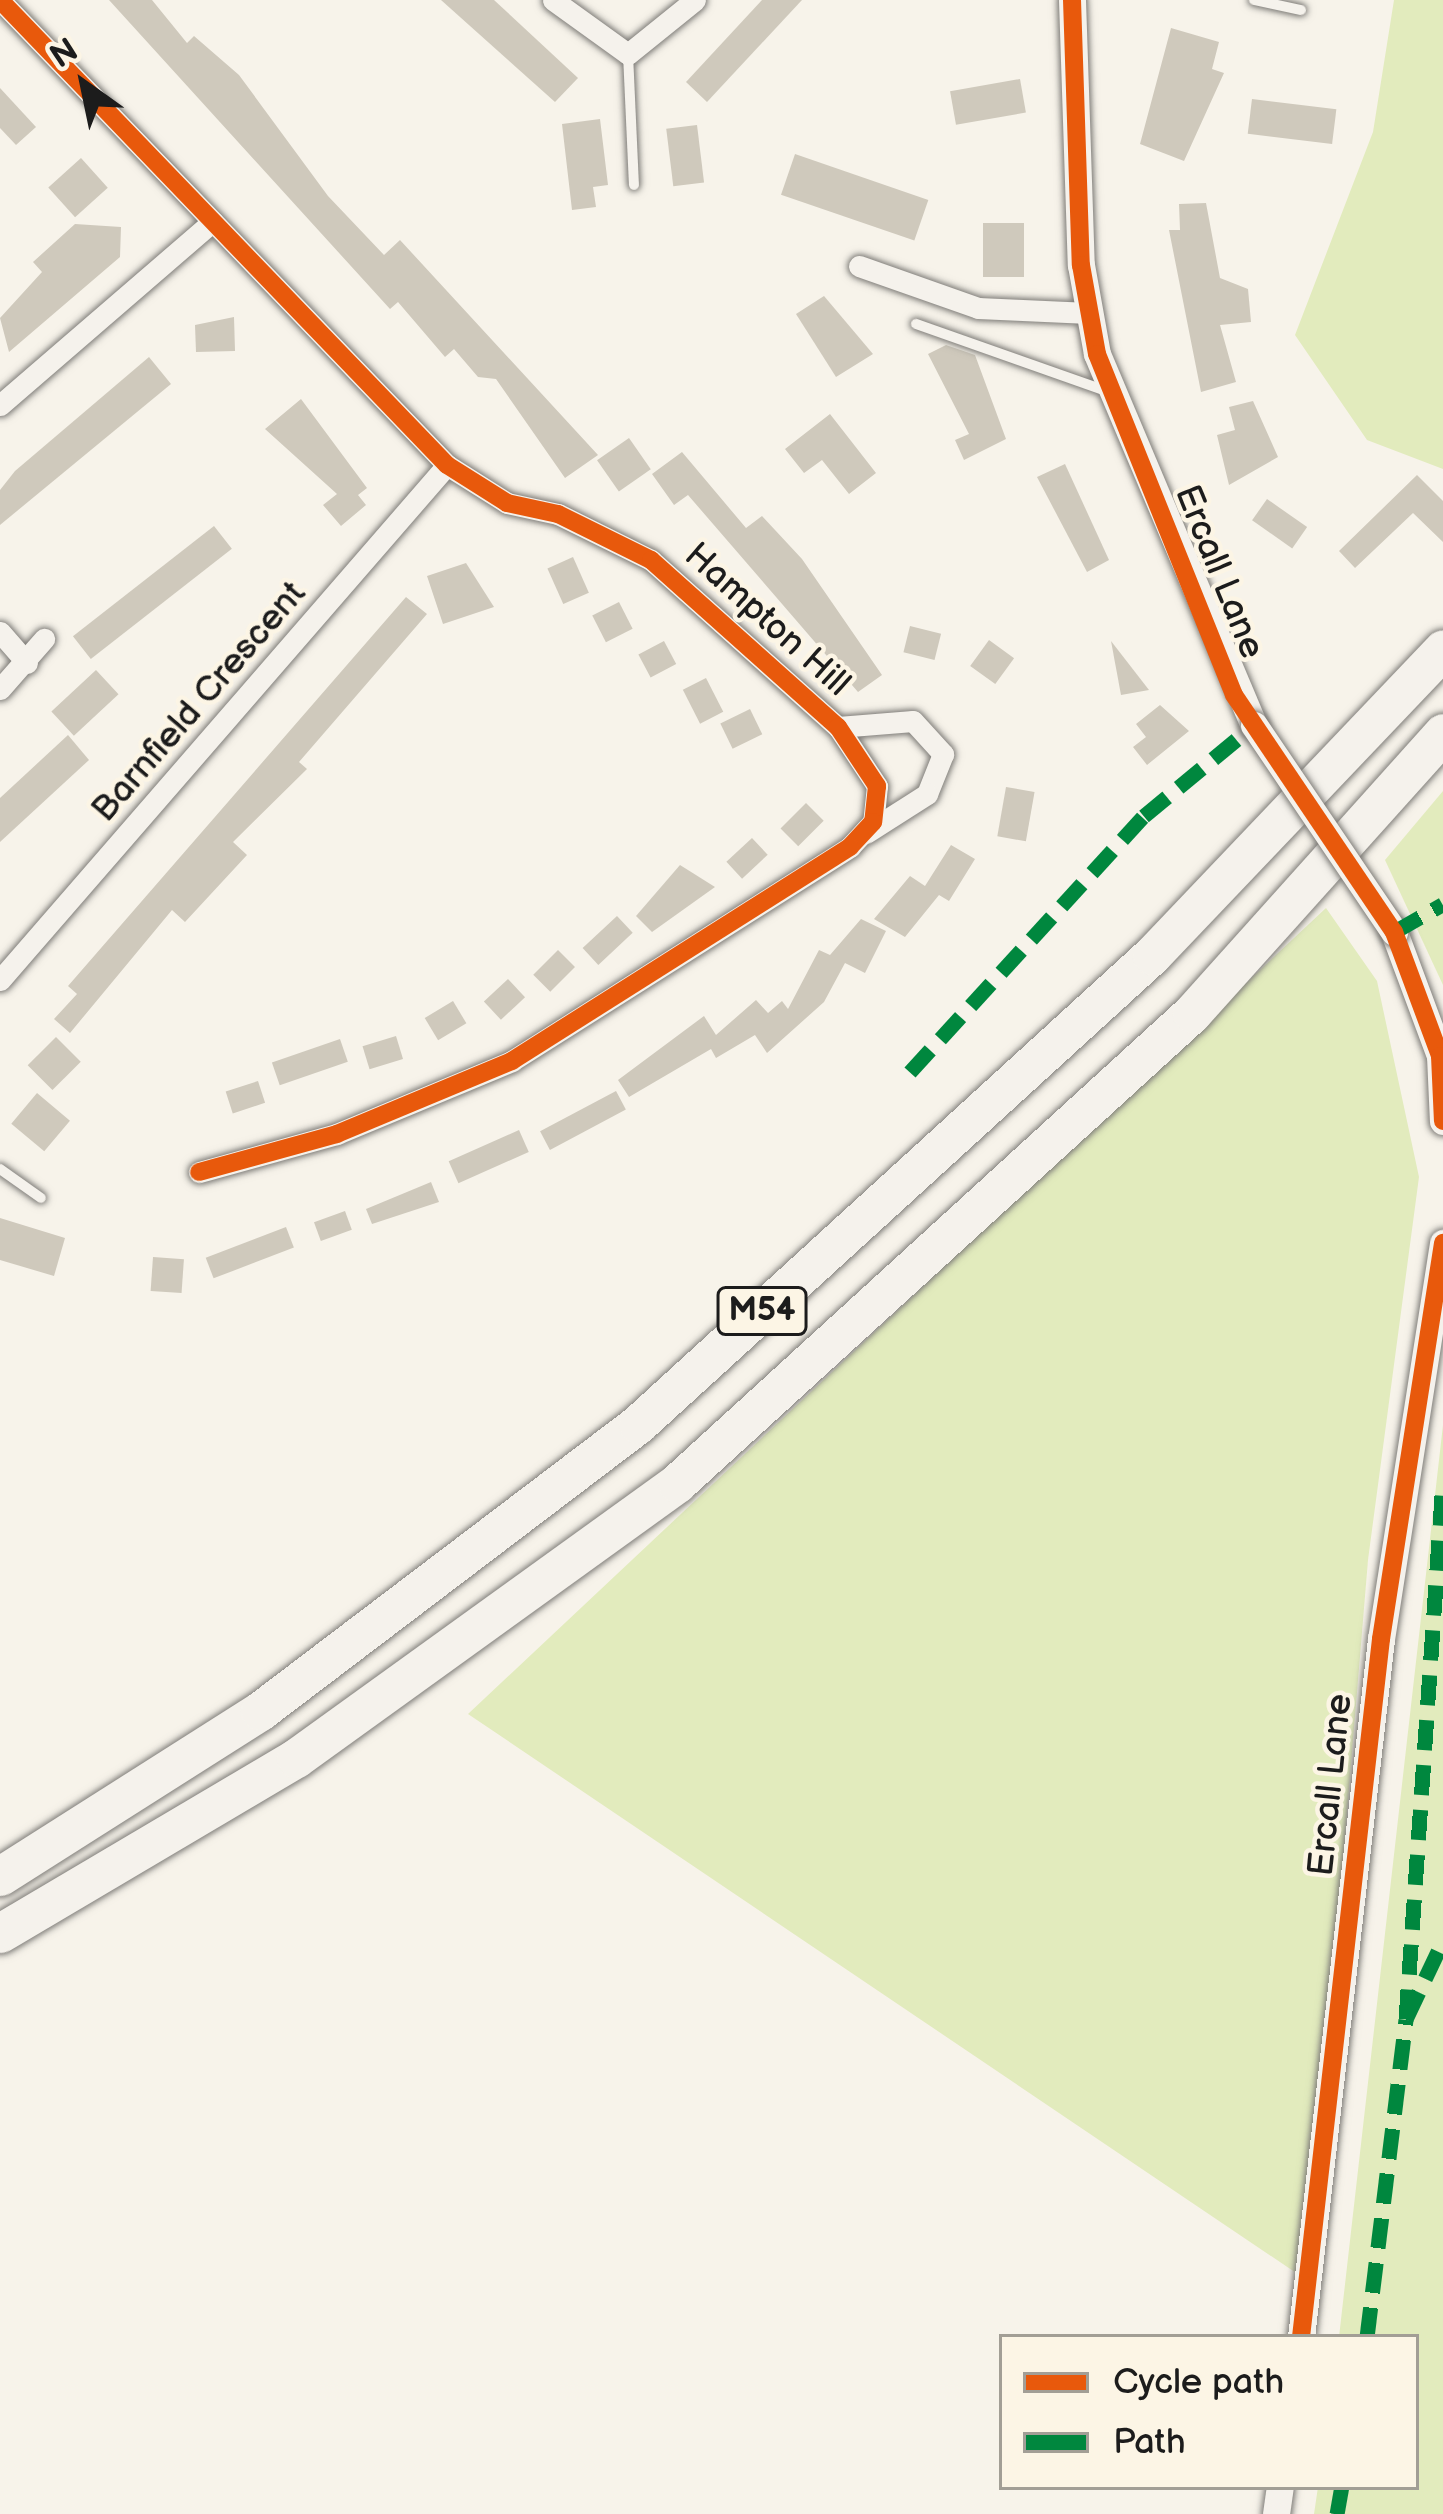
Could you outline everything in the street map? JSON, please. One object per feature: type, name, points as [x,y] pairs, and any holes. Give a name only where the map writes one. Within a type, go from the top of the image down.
[{"type":"highway","name":"M54","points":[[0,1876],[260,1711],[638,1424],[1152,955],[1443,649]]},
{"type":"highway","name":"M54","points":[[0,1933],[296,1758],[676,1483],[1192,1013],[1443,733]]},
{"type":"street","name":"Hampton Hill","points":[[0,0],[447,465],[507,503],[558,514],[651,560],[838,727],[877,786],[862,836]]},
{"type":"street","points":[[553,0],[628,54],[695,0]]},
{"type":"street","name":"Ercall Lane","points":[[1072,0],[1090,313],[1112,393],[1254,724],[1394,932],[1440,1057],[1443,1121]]},
{"type":"street","points":[[0,405],[213,221]]},
{"type":"street","points":[[859,266],[978,308],[1090,313]]},
{"type":"street","name":"Barnfield Crescent","points":[[0,980],[447,465]]},
{"type":"street","points":[[0,632],[27,664]]},
{"type":"street","points":[[0,688],[27,664],[44,639]]},
{"type":"street","name":"Hampton Hill","points":[[199,1172],[337,1134],[512,1061],[927,794],[943,754],[913,721],[838,727]]},
{"type":"street","name":"Ercall Lane","points":[[1301,2334],[1381,1639],[1443,1243]]},
{"type":"lane","points":[[1254,0],[1300,10]]},
{"type":"lane","points":[[628,54],[634,185]]},
{"type":"lane","points":[[916,324],[1112,393]]},
{"type":"lane","points":[[0,1168],[41,1198]]},
{"type":"green space","points":[[1394,0],[1443,0],[1443,469],[1367,440],[1295,335],[1373,132]]},
{"type":"green space","points":[[1443,791],[1443,985],[1385,860]]},
{"type":"green space","points":[[1326,908],[1377,981],[1419,1177],[1368,1560],[1308,2281],[468,1714]]},
{"type":"green space","points":[[1443,1425],[1443,2514],[1314,2514],[1318,2490],[1419,2490],[1419,2334],[1339,2334]]},
{"type":"building","points":[[109,0],[152,0],[187,43],[194,36],[239,75],[328,196],[384,255],[400,240],[598,455],[565,478],[496,379],[478,377],[454,349],[445,357],[398,302],[390,309]]},
{"type":"building","points":[[441,0],[494,0],[578,78],[555,102]]},
{"type":"building","points":[[762,0],[802,0],[707,102],[686,82]]},
{"type":"building","points":[[1171,28],[1219,42],[1212,69],[1224,73],[1184,161],[1140,144]]},
{"type":"building","points":[[1020,79],[1026,112],[956,125],[950,91]]},
{"type":"building","points":[[0,88],[36,127],[16,145],[0,128]]},
{"type":"building","points":[[1252,99],[1336,109],[1332,144],[1248,134]]},
{"type":"building","points":[[600,119],[608,185],[593,187],[596,207],[572,210],[562,124]]},
{"type":"building","points":[[697,125],[704,183],[673,186],[666,129]]},
{"type":"building","points":[[795,154],[928,200],[914,241],[781,195]]},
{"type":"building","points":[[81,158],[108,188],[75,217],[48,187]]},
{"type":"building","points":[[1206,203],[1220,278],[1248,289],[1251,322],[1220,325],[1236,382],[1201,392],[1169,230],[1180,230],[1179,204]]},
{"type":"building","points":[[983,223],[1024,223],[1024,277],[983,277]]},
{"type":"building","points":[[75,224],[121,227],[120,257],[9,352],[0,318],[42,272],[33,262]]},
{"type":"building","points":[[824,296],[873,354],[836,377],[796,314]]},
{"type":"building","points":[[234,317],[235,351],[196,352],[195,325]]},
{"type":"building","points":[[946,345],[975,355],[1006,439],[964,460],[955,440],[969,434],[928,354]]},
{"type":"building","points":[[149,357],[171,384],[0,525],[0,490],[15,471]]},
{"type":"building","points":[[301,399],[367,488],[358,495],[366,505],[341,526],[323,505],[337,494],[265,429]]},
{"type":"building","points":[[1253,401],[1278,457],[1229,485],[1217,435],[1235,430],[1229,407]]},
{"type":"building","points":[[830,414],[876,473],[849,494],[822,460],[804,473],[785,449]]},
{"type":"building","points":[[629,438],[651,469],[619,491],[597,460]]},
{"type":"building","points":[[682,452],[746,528],[762,516],[802,559],[882,675],[858,692],[688,495],[674,505],[652,474]]},
{"type":"building","points":[[1065,464],[1109,560],[1087,572],[1037,477]]},
{"type":"building","points":[[1417,475],[1443,501],[1443,542],[1413,513],[1355,568],[1339,551]]},
{"type":"building","points":[[1267,499],[1307,527],[1292,548],[1252,520]]},
{"type":"building","points":[[214,526],[232,549],[91,659],[73,636]]},
{"type":"building","points":[[573,557],[589,593],[563,604],[547,568]]},
{"type":"building","points":[[466,563],[494,607],[443,624],[427,576]]},
{"type":"building","points":[[406,597],[427,614],[299,762],[307,769],[233,842],[247,855],[185,922],[172,910],[70,1033],[54,1019],[77,994],[68,986]]},
{"type":"building","points":[[619,602],[633,629],[606,642],[592,616]]},
{"type":"building","points":[[910,626],[941,634],[935,660],[903,652]]},
{"type":"building","points":[[989,640],[1014,658],[995,684],[970,666]]},
{"type":"building","points":[[664,641],[676,664],[651,678],[638,655]]},
{"type":"building","points":[[1111,641],[1149,690],[1121,695]]},
{"type":"building","points":[[96,670],[119,694],[74,736],[51,712]]},
{"type":"building","points":[[706,678],[723,712],[700,724],[683,690]]},
{"type":"building","points":[[1160,705],[1189,731],[1147,765],[1133,747],[1146,737],[1136,724]]},
{"type":"building","points":[[750,709],[762,734],[733,749],[720,723]]},
{"type":"building","points":[[68,735],[89,760],[0,842],[0,798]]},
{"type":"building","points":[[1006,787],[1035,792],[1026,841],[997,836]]},
{"type":"building","points":[[806,803],[824,821],[798,846],[781,828]]},
{"type":"building","points":[[752,838],[768,855],[742,879],[726,862]]},
{"type":"building","points":[[951,845],[975,859],[949,901],[939,895],[905,937],[874,919],[910,876],[925,886]]},
{"type":"building","points":[[680,865],[715,887],[652,932],[636,916]]},
{"type":"building","points":[[617,916],[633,933],[598,965],[583,948]]},
{"type":"building","points":[[861,919],[886,931],[865,973],[845,963],[824,1002],[767,1053],[755,1035],[716,1058],[711,1049],[629,1097],[618,1080],[704,1016],[716,1035],[756,1000],[768,1013],[782,1001],[788,1009],[819,950],[830,955]]},
{"type":"building","points":[[558,950],[575,967],[550,992],[533,975]]},
{"type":"building","points":[[508,979],[525,997],[501,1020],[484,1002]]},
{"type":"building","points":[[453,1001],[466,1023],[438,1040],[425,1018]]},
{"type":"building","points":[[396,1036],[403,1059],[370,1069],[363,1046]]},
{"type":"building","points":[[56,1037],[81,1062],[52,1090],[28,1065]]},
{"type":"building","points":[[340,1039],[348,1062],[280,1085],[272,1062]]},
{"type":"building","points":[[258,1081],[265,1103],[233,1113],[226,1092]]},
{"type":"building","points":[[616,1091],[626,1110],[550,1150],[540,1131]]},
{"type":"building","points":[[37,1093],[70,1121],[44,1151],[11,1124]]},
{"type":"building","points":[[519,1130],[529,1152],[458,1183],[449,1161]]},
{"type":"building","points":[[431,1182],[439,1202],[372,1224],[366,1209]]},
{"type":"building","points":[[345,1211],[352,1230],[321,1241],[314,1222]]},
{"type":"building","points":[[0,1218],[65,1238],[54,1276],[0,1260]]},
{"type":"building","points":[[286,1227],[294,1248],[214,1278],[206,1258]]},
{"type":"building","points":[[153,1257],[184,1259],[182,1293],[151,1291]]},
{"type":"marked path","points":[[910,1072],[1144,816],[1254,725]]},
{"type":"marked path","points":[[1394,932],[1443,904]]},
{"type":"marked path","points":[[1406,2019],[1443,1482]]},
{"type":"marked path","points":[[1367,2334],[1406,2019],[1443,1941]]},
{"type":"marked path","points":[[1337,2514],[1341,2490]]},
{"type":"cycle path","points":[[0,0],[447,465],[507,503],[558,514],[651,560],[838,727],[877,786],[873,822],[850,847],[512,1061],[337,1134],[199,1172]]},
{"type":"cycle path","points":[[1072,0],[1081,265],[1097,354],[1234,695],[1394,932],[1440,1056],[1443,1121]]},
{"type":"cycle path","points":[[1301,2334],[1381,1639],[1443,1243]]}]
